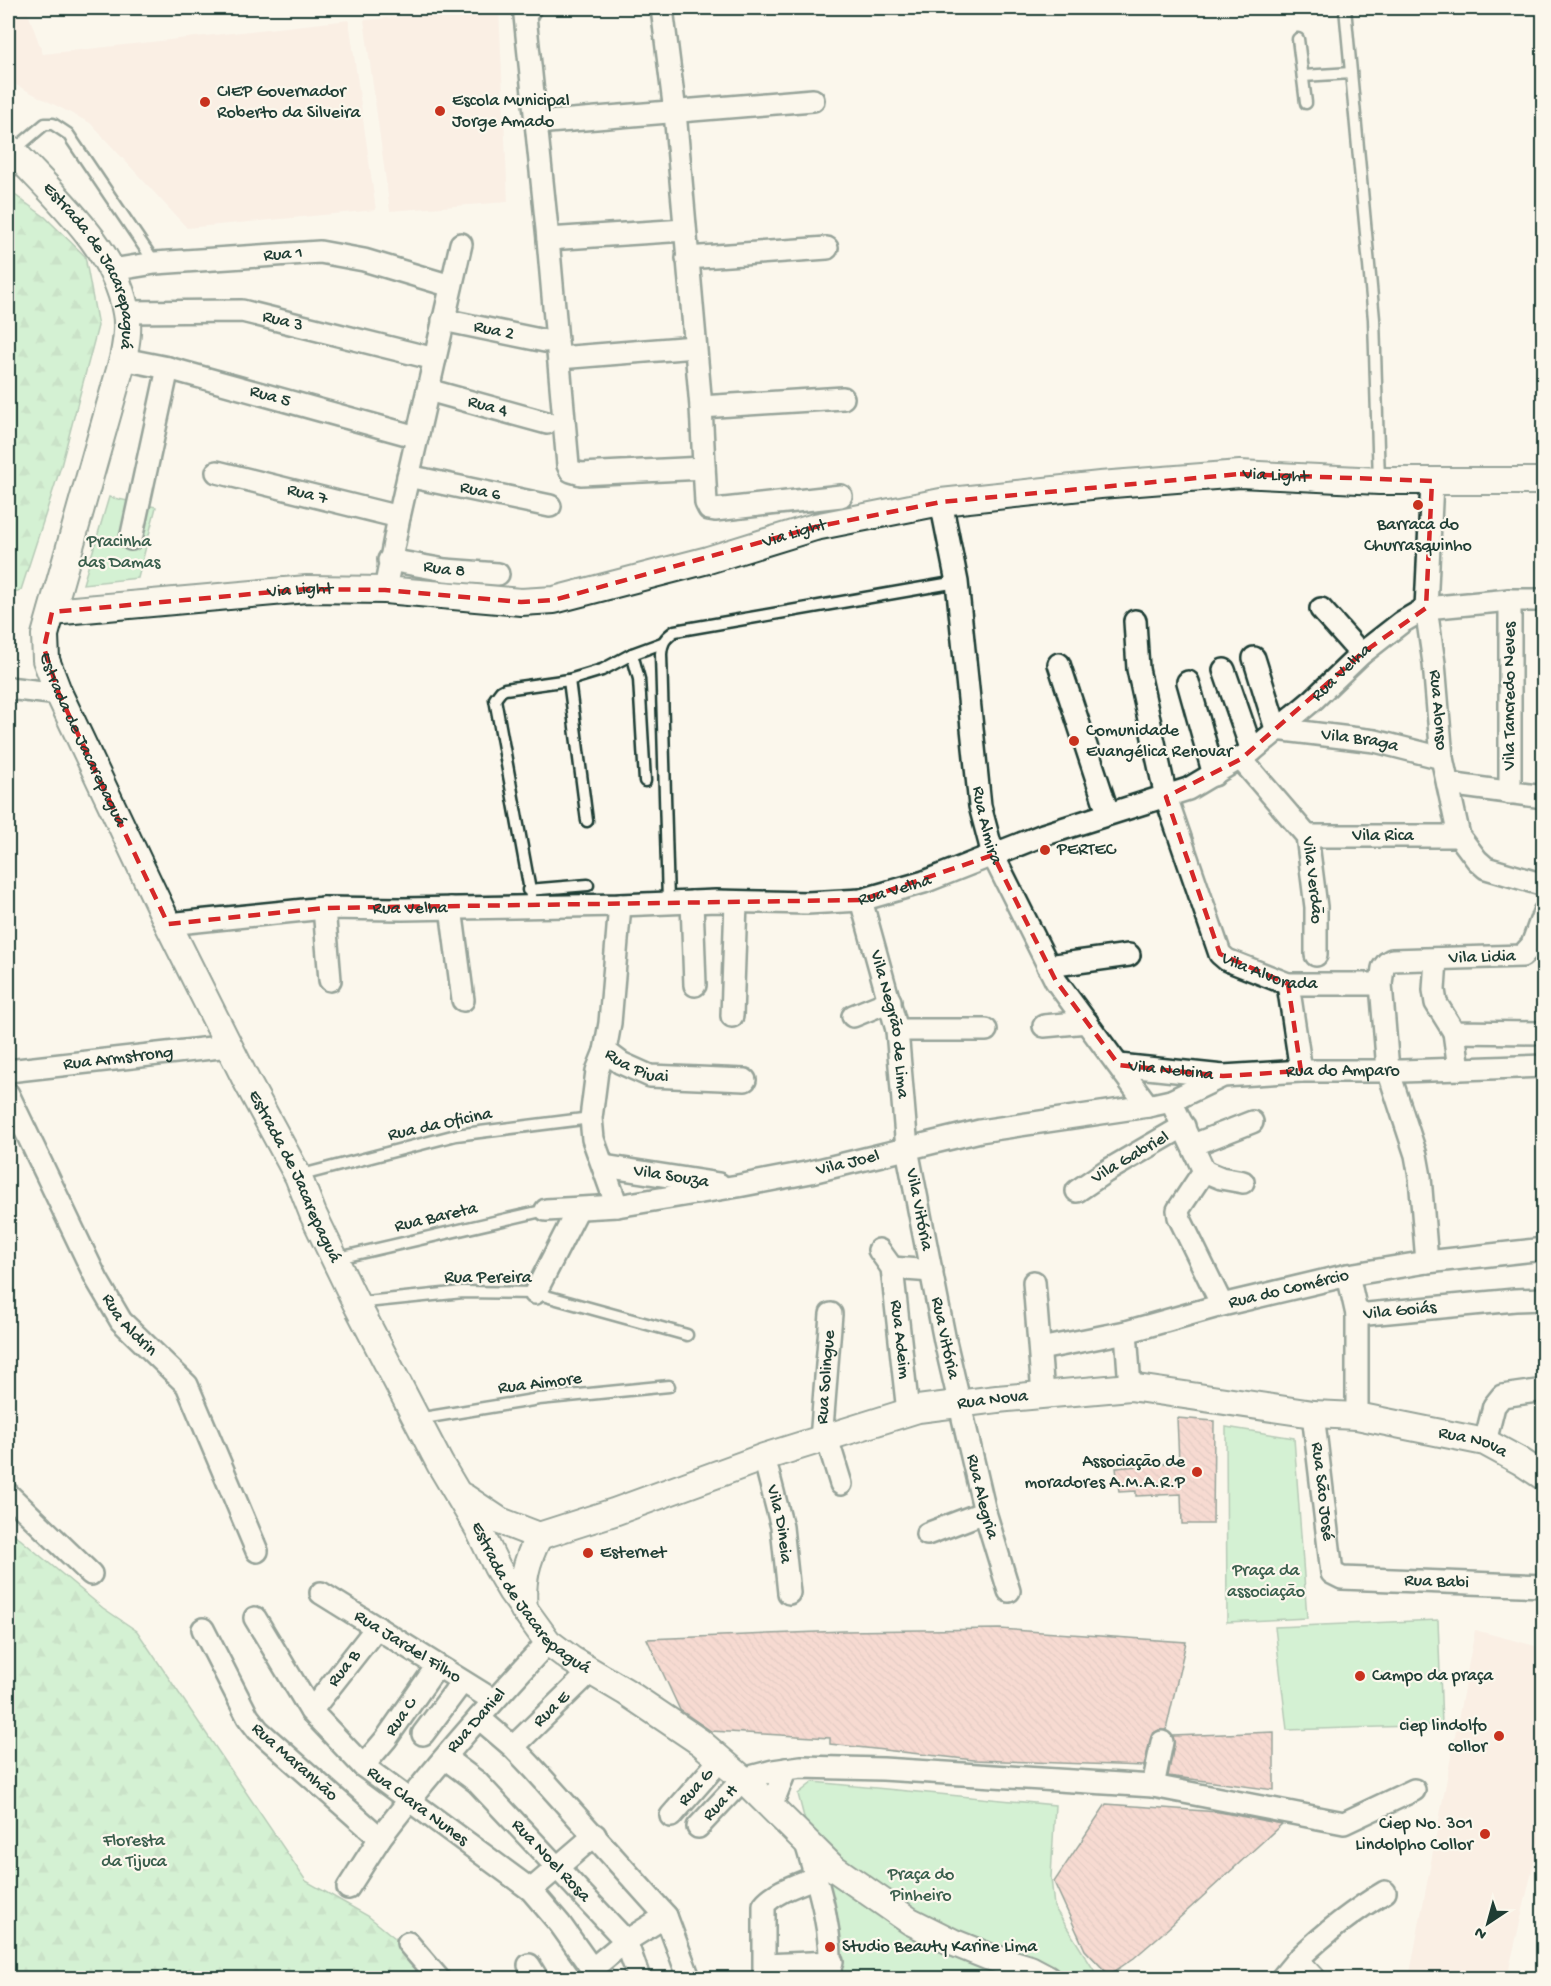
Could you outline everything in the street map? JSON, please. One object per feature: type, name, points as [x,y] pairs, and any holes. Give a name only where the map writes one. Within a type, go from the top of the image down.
[{"type":"street","points":[[530,8],[525,16],[548,239],[567,459],[571,471],[581,474],[704,468]]},
{"type":"street","points":[[662,8],[675,112],[701,407],[706,503],[712,510],[841,496]]},
{"type":"street","points":[[536,123],[813,100]]},
{"type":"street","name":"Estrada de Jacarepaguá","points":[[10,150],[92,237],[112,270],[126,312],[127,334],[123,359],[45,635],[46,660],[59,694],[168,924],[271,1128],[298,1176],[334,1259],[440,1464],[497,1567],[524,1610],[548,1642],[681,1728],[721,1759],[831,1866],[910,1921],[952,1942],[1032,1975]]},
{"type":"street","points":[[548,239],[685,230]]},
{"type":"street","points":[[385,590],[389,560],[461,244]]},
{"type":"street","points":[[687,258],[827,248]]},
{"type":"street","name":"Rua 1","points":[[112,270],[155,263],[320,252],[364,260],[451,286]]},
{"type":"street","name":"Rua 3","points":[[126,312],[242,311],[435,359]]},
{"type":"street","name":"Rua 2","points":[[443,320],[545,341]]},
{"type":"street","points":[[559,358],[695,347]]},
{"type":"street","name":"Rua 5","points":[[123,359],[168,368],[417,437]]},
{"type":"street","points":[[131,539],[168,368]]},
{"type":"street","name":"Rua 4","points":[[428,390],[547,423]]},
{"type":"street","points":[[701,407],[843,398]]},
{"type":"street","name":"Rua 7","points":[[217,472],[399,517]]},
{"type":"street","name":"Via Light","points":[[52,612],[307,589],[385,590],[521,602],[554,600],[708,560],[815,527],[941,502],[1100,486],[1240,474],[1380,481],[1544,481]]},
{"type":"street","name":"Rua 6","points":[[408,476],[550,506]]},
{"type":"street","name":"Rua Alonso","points":[[1432,482],[1426,608],[1434,663],[1442,758],[1459,837],[1486,868],[1544,885]]},
{"type":"street","name":"Rua Almira","points":[[941,502],[957,582],[980,806],[993,855],[1056,981],[1148,1106]]},
{"type":"street","name":"Rua 8","points":[[389,560],[444,570],[498,574]]},
{"type":"street","name":"Rua Velha","points":[[168,924],[324,908],[451,908],[531,898],[620,905],[668,902],[807,903],[861,900],[924,882],[1043,835],[1188,789],[1246,755],[1313,700],[1360,654],[1402,622],[1426,608],[1510,600],[1544,600]]},
{"type":"street","name":"Vila Tancredo Neves","points":[[1510,600],[1510,793]]},
{"type":"street","points":[[1321,609],[1360,654]]},
{"type":"street","name":"Vila Alvorada","points":[[1135,621],[1138,669],[1166,797],[1220,954],[1227,960],[1288,984],[1381,984]]},
{"type":"street","points":[[1254,658],[1276,729]]},
{"type":"street","points":[[1059,664],[1108,813]]},
{"type":"street","points":[[1224,670],[1246,755]]},
{"type":"street","points":[[1188,682],[1214,775]]},
{"type":"street","points":[[8,688],[59,694]]},
{"type":"street","name":"Vila Braga","points":[[1276,729],[1375,741],[1442,758]]},
{"type":"street","name":"Vila Verdão","points":[[1246,755],[1307,836],[1316,907],[1316,955]]},
{"type":"street","points":[[1448,784],[1544,797]]},
{"type":"street","name":"Vila Rica","points":[[1307,836],[1459,837]]},
{"type":"street","name":"Vila Negrão de Lima","points":[[861,900],[897,1030],[907,1149]]},
{"type":"street","points":[[692,902],[695,986]]},
{"type":"street","points":[[732,1016],[736,902]]},
{"type":"street","name":"Rua Piuai","points":[[620,905],[610,1023],[605,1051],[621,1063],[650,1077],[745,1080]]},
{"type":"street","points":[[324,908],[330,980]]},
{"type":"street","points":[[451,908],[463,1000]]},
{"type":"street","name":"Vila Lidia","points":[[1381,984],[1383,968],[1392,960],[1522,956],[1532,945],[1544,912]]},
{"type":"street","points":[[1048,966],[1129,955]]},
{"type":"street","points":[[1436,959],[1434,997],[1454,1032],[1459,1069]]},
{"type":"street","points":[[1288,984],[1301,1071]]},
{"type":"street","points":[[1381,984],[1388,1071],[1416,1155],[1427,1262]]},
{"type":"street","points":[[853,1016],[890,1001]]},
{"type":"street","points":[[1044,1026],[1087,1022]]},
{"type":"street","points":[[897,1030],[986,1030]]},
{"type":"street","points":[[1454,1032],[1544,1033]]},
{"type":"street","name":"Rua Armstrong","points":[[8,1071],[230,1046]]},
{"type":"street","points":[[605,1051],[597,1071],[591,1118],[593,1139],[617,1206]]},
{"type":"street","name":"Vila Nelcina","points":[[1119,1065],[1223,1076]]},
{"type":"street","name":"Rua do Amparo","points":[[1148,1106],[1172,1101],[1223,1076],[1301,1071],[1544,1066]]},
{"type":"street","name":"Rua Aldrin","points":[[8,1094],[97,1280],[121,1321],[187,1385],[257,1551]]},
{"type":"street","points":[[1172,1101],[1204,1171],[1221,1179],[1243,1182]]},
{"type":"street","name":"Vila Joel","points":[[546,1210],[617,1206],[738,1186],[811,1172],[980,1131],[1148,1106]]},
{"type":"street","points":[[1193,1145],[1252,1122]]},
{"type":"street","name":"Vila Gabriel","points":[[1077,1191],[1184,1126]]},
{"type":"street","name":"Vila Vitória","points":[[907,1149],[932,1271]]},
{"type":"street","name":"Vila Souza","points":[[604,1166],[738,1186]]},
{"type":"street","points":[[1204,1171],[1178,1213],[1222,1305]]},
{"type":"street","points":[[536,1293],[578,1209]]},
{"type":"street","name":"Rua do Comércio","points":[[1040,1349],[1126,1332],[1222,1305],[1348,1275],[1427,1262],[1544,1249]]},
{"type":"street","points":[[879,1250],[892,1268],[932,1271]]},
{"type":"street","name":"Rua Adeim","points":[[892,1268],[908,1412]]},
{"type":"street","name":"Rua Vitória","points":[[932,1271],[945,1341],[961,1404]]},
{"type":"street","points":[[1348,1275],[1357,1315]]},
{"type":"street","points":[[1034,1282],[1044,1394]]},
{"type":"street","name":"Vila Goiás","points":[[1357,1416],[1357,1315],[1544,1299]]},
{"type":"street","name":"Rua Solingue","points":[[824,1439],[831,1314]]},
{"type":"street","points":[[1126,1332],[1130,1387]]},
{"type":"street","name":"Rua Nova","points":[[539,1536],[614,1512],[764,1457],[908,1412],[1044,1394],[1130,1387],[1312,1413],[1357,1416],[1485,1442],[1544,1477]]},
{"type":"street","points":[[1485,1442],[1494,1406],[1502,1396],[1544,1389]]},
{"type":"street","name":"Rua Alegria","points":[[961,1404],[985,1512],[1009,1591]]},
{"type":"street","name":"Rua São José","points":[[1312,1413],[1330,1570]]},
{"type":"street","points":[[824,1439],[841,1484]]},
{"type":"street","name":"Vila Dineia","points":[[764,1457],[782,1527],[789,1593]]},
{"type":"street","points":[[8,1494],[91,1574]]},
{"type":"street","points":[[458,1494],[500,1521],[539,1536],[525,1568],[524,1610]]},
{"type":"street","points":[[927,1534],[985,1512]]},
{"type":"street","name":"Rua Babi","points":[[1330,1570],[1342,1578],[1544,1586]]},
{"type":"street","name":"Rua Jardel Filho","points":[[321,1593],[493,1700]]},
{"type":"street","name":"Rua Clara Nunes","points":[[255,1618],[311,1711],[363,1766],[531,1890],[560,1924],[593,1974]]},
{"type":"street","name":"Rua B","points":[[311,1711],[377,1626]]},
{"type":"street","name":"Rua Maranhão","points":[[203,1629],[248,1717],[258,1730],[380,1839]]},
{"type":"street","name":"Rua Daniel","points":[[409,1800],[493,1700],[548,1642]]},
{"type":"street","name":"Rua C","points":[[363,1766],[386,1739],[437,1666]]},
{"type":"street","name":"Rua E","points":[[513,1747],[591,1671]]},
{"type":"street","points":[[423,1734],[462,1682]]},
{"type":"street","points":[[479,1718],[513,1747],[666,1916],[689,1978]]},
{"type":"street","points":[[1153,1786],[1162,1742]]},
{"type":"street","name":"Rua Noel Rosa","points":[[445,1758],[477,1782],[626,1941],[639,1978]]},
{"type":"street","name":"Rua G","points":[[671,1816],[721,1759]]},
{"type":"street","points":[[744,1779],[801,1767],[883,1769],[1153,1786],[1344,1823],[1414,1790]]},
{"type":"street","points":[[771,1807],[786,1769]]},
{"type":"street","name":"Rua H","points":[[698,1827],[744,1779]]},
{"type":"street","points":[[348,1888],[409,1800]]},
{"type":"street","points":[[531,1890],[595,1835]]},
{"type":"street","points":[[806,1843],[816,1877],[826,1918],[831,1970],[764,1972],[763,1909],[766,1902],[816,1877]]},
{"type":"street","points":[[1282,1978],[1325,1933],[1354,1910],[1385,1892]]},
{"type":"street","points":[[593,1974],[626,1941],[666,1916]]},
{"type":"street","points":[[408,1943],[438,1978]]},
{"type":"street","points":[[1297,1960],[1314,1978]]},
{"type":"lane","points":[[1345,8],[1374,319],[1380,481]]},
{"type":"lane","points":[[1298,39],[1306,104]]},
{"type":"lane","points":[[1303,76],[1351,73]]},
{"type":"lane","points":[[10,150],[45,124],[53,124],[68,134],[155,263]]},
{"type":"lane","points":[[588,885],[531,898],[495,699],[501,692],[569,680],[602,670],[632,654],[662,643],[675,631],[957,582]]},
{"type":"lane","points":[[662,643],[668,902]]},
{"type":"lane","points":[[632,654],[639,679],[645,782]]},
{"type":"lane","points":[[569,680],[587,820]]},
{"type":"lane","name":"Rua da Oficina","points":[[298,1176],[456,1135],[591,1118]]},
{"type":"lane","name":"Rua Bareta","points":[[334,1259],[546,1210]]},
{"type":"lane","name":"Rua Pereira","points":[[356,1303],[463,1292],[536,1293],[687,1335]]},
{"type":"lane","name":"Rua Aimore","points":[[417,1419],[539,1399],[669,1386]]},
{"type":"highlighted area","points":[[1240,474],[1432,481],[1426,608],[1361,654],[1241,759],[1166,797],[1220,954],[1288,984],[1301,1071],[1223,1076],[1119,1065],[1056,981],[993,855],[861,900],[324,908],[168,924],[59,694],[44,648],[52,612],[307,589],[385,590],[521,602],[554,600],[815,527],[941,502]]},
{"type":"shaded area","name":"Escola Municipal Jorge Amado","points":[[499,8],[508,202],[390,211],[364,20]]},
{"type":"shaded area","name":"CIEP Governador Roberto da Silveira","points":[[28,13],[43,54],[349,20],[376,210],[187,228],[90,123],[8,81],[8,15]]},
{"type":"shaded area","name":"ciep lindolfo collor","points":[[1475,1630],[1543,1648],[1543,1824],[1507,1978],[1409,1978]]},
{"type":"green space","points":[[8,190],[45,217],[85,256],[98,326],[61,466],[21,590],[8,594]]},
{"type":"green space","name":"Pracinha das Damas","points":[[109,497],[156,507],[138,578],[83,584]]},
{"type":"green space","name":"Praça da associação","points":[[1226,1427],[1294,1438],[1307,1618],[1227,1622]]},
{"type":"green space","name":"Floresta da Tijuca","points":[[8,1529],[103,1608],[137,1631],[306,1881],[368,1916],[395,1938],[427,1978],[8,1978]]},
{"type":"green space","name":"Campo da praça","points":[[1438,1620],[1442,1725],[1287,1730],[1275,1627]]},
{"type":"green space","name":"Praça do Pinheiro","points":[[813,1782],[1055,1805],[1051,1877],[1054,1907],[1099,1978],[1059,1978],[1021,1971],[1010,1978],[839,1978],[798,1794]]},
{"type":"building","name":"Associação de moradores A.M.A.R.P","points":[[1177,1418],[1214,1421],[1213,1524],[1182,1524],[1181,1494],[1136,1496],[1136,1491],[1119,1492],[1116,1468],[1179,1462]]},
{"type":"building","points":[[1000,1629],[1186,1642],[1166,1730],[1159,1730],[1152,1734],[1144,1766],[974,1760],[830,1744],[830,1738],[711,1731],[680,1710],[647,1639],[844,1631]]},
{"type":"building","points":[[1274,1732],[1274,1790],[1168,1776],[1174,1745],[1173,1736]]},
{"type":"building","points":[[1106,1804],[1219,1812],[1282,1824],[1164,1932],[1134,1958],[1109,1975],[1085,1950],[1054,1882]]},
{"type":"place","name":"CIEP Governador Roberto da Silveira","points":[[205,102]]},
{"type":"place","name":"Escola Municipal Jorge Amado","points":[[440,111]]},
{"type":"place","name":"Barraca do Churrasquinho","points":[[1418,505]]},
{"type":"place","name":"Comunidade Evangélica Renovar","points":[[1074,741]]},
{"type":"place","name":"PERTEC","points":[[1045,850]]},
{"type":"place","name":"Associação de moradores A.M.A.R.P","points":[[1197,1472]]},
{"type":"place","name":"Esternet","points":[[588,1553]]},
{"type":"place","name":"Campo da praça","points":[[1360,1676]]},
{"type":"place","name":"ciep lindolfo collor","points":[[1499,1736]]},
{"type":"place","name":"Ciep No. 301 Lindolpho Collor","points":[[1485,1834]]},
{"type":"place","name":"Studio Beauty Karine Lima","points":[[830,1947]]}]
